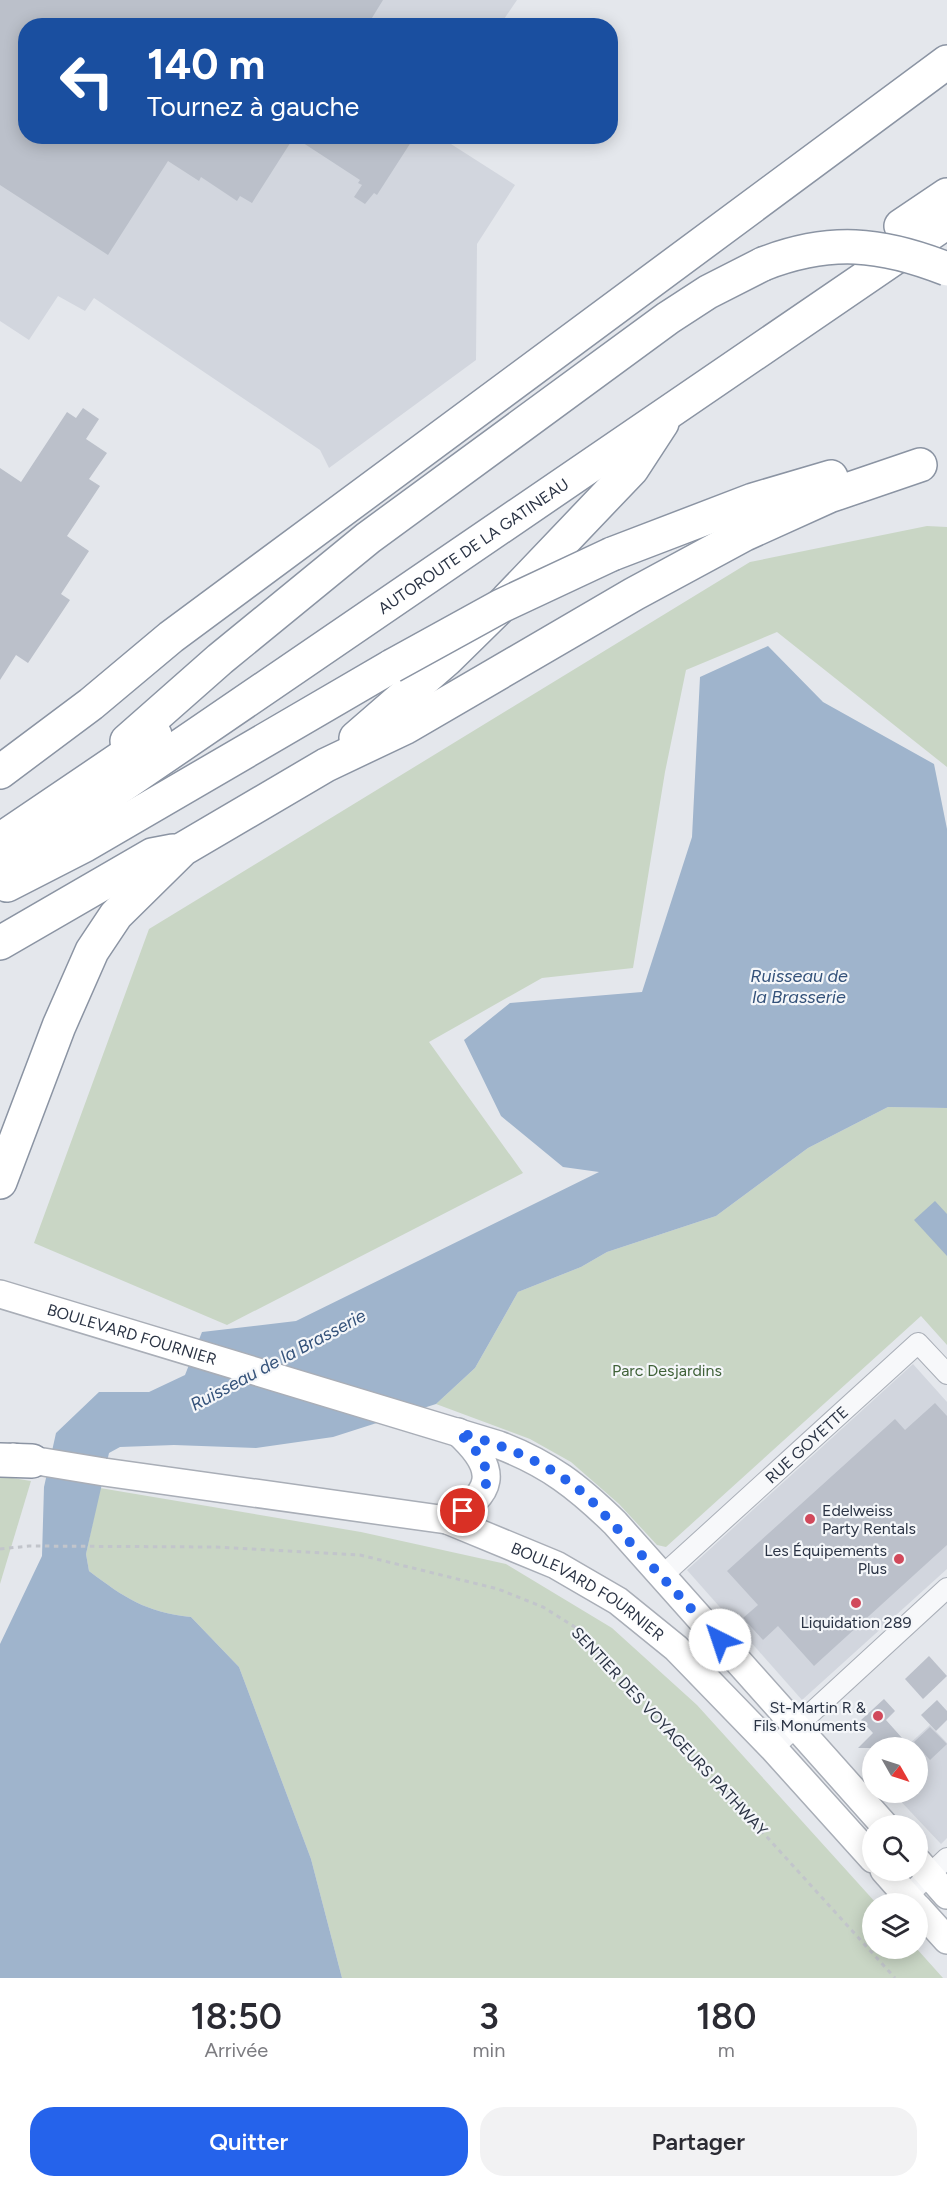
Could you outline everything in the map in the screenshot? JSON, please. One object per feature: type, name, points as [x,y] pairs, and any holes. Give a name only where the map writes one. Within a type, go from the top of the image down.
[{"type":"highway","points":[[0,772],[91,704],[171,637],[947,62]]},
{"type":"highway","name":"AUTOROUTE DE LA GATINEAU","points":[[0,840],[947,195]]},
{"type":"highway","name":"AUTOROUTE DE LA GATINEAU","points":[[0,868],[947,222]]},
{"type":"highway","points":[[67,794],[220,659],[368,538],[708,292],[763,264],[800,252],[849,246],[898,252],[947,269]]},
{"type":"highway","points":[[326,765],[440,666],[507,600],[632,470],[670,411]]},
{"type":"highway","points":[[0,1182],[59,1026],[92,951],[122,909],[183,849],[326,765],[406,727],[614,605],[745,534],[829,496],[934,464]]},
{"type":"highway","points":[[0,888],[85,845],[392,666],[501,606],[612,554],[717,513],[822,478],[934,464]]},
{"type":"highway","points":[[91,704],[368,538]]},
{"type":"highway","points":[[0,943],[152,855],[183,849]]},
{"type":"highway","points":[[0,1460],[32,1461]]},
{"type":"main road","name":"BOULEVARD FOURNIER","points":[[0,1294],[458,1432],[532,1458],[568,1480],[615,1524],[875,1815]]},
{"type":"main road","points":[[447,1520],[474,1503],[483,1494],[488,1474],[474,1447],[458,1432]]},
{"type":"main road","name":"BOULEVARD FOURNIER","points":[[0,1454],[32,1461],[447,1520],[556,1565],[618,1600],[676,1648],[773,1748],[862,1847]]},
{"type":"main road","points":[[931,1865],[947,1895]]},
{"type":"main road","points":[[894,1881],[904,1893]]},
{"type":"main road","points":[[928,1919],[947,1940]]},
{"type":"street","name":"RUE GOYETTE","points":[[663,1575],[918,1342],[947,1374]]},
{"type":"street","points":[[773,1748],[947,1588]]},
{"type":"street","points":[[918,1893],[931,1865]]},
{"type":"path","name":"SENTIER DES VOYAGEURS PATHWAY","points":[[0,1548],[41,1546],[214,1547],[360,1555],[498,1589],[543,1607],[578,1629],[896,1978]]},
{"type":"shaded area","points":[[0,0],[517,0],[505,18],[18,18],[18,144],[451,144],[515,185],[477,244],[476,360],[329,468],[320,450],[94,298],[85,311],[58,296],[29,340],[0,321]]},
{"type":"shaded area","points":[[913,1364],[947,1402],[947,1569],[802,1700],[687,1570]]},
{"type":"shaded area","points":[[930,1725],[947,1743],[947,1838],[941,1844],[928,1830],[928,1815],[914,1815],[902,1803],[928,1803],[928,1737],[917,1737]]},
{"type":"green space","points":[[927,526],[947,527],[947,767],[777,632],[686,670],[665,772],[633,968],[542,978],[429,1042],[523,1173],[227,1325],[34,1243],[149,929],[750,562]]},
{"type":"green space","name":"Parc Desjardins","points":[[888,1107],[947,1108],[947,1345],[921,1316],[666,1547],[657,1545],[619,1504],[571,1462],[530,1439],[436,1404],[475,1368],[518,1292],[581,1267],[607,1252],[716,1216],[808,1148]]},
{"type":"green space","points":[[0,1476],[31,1481],[0,1584]]},
{"type":"green space","points":[[100,1488],[361,1532],[506,1564],[612,1628],[697,1705],[867,1893],[862,1893],[862,1959],[926,1959],[943,1978],[342,1978],[311,1859],[239,1667],[191,1617],[161,1612],[136,1602],[89,1571],[86,1554]]},
{"type":"water","name":"Ruisseau de la Brasserie","points":[[768,646],[823,702],[934,764],[947,829],[947,1108],[888,1107],[808,1148],[716,1216],[607,1252],[581,1267],[518,1292],[475,1368],[436,1404],[333,1437],[256,1448],[174,1445],[120,1447],[109,1453],[86,1554],[89,1571],[136,1602],[161,1612],[191,1617],[239,1667],[311,1859],[342,1978],[0,1978],[0,1644],[42,1556],[44,1487],[56,1433],[99,1392],[149,1392],[185,1375],[202,1332],[296,1321],[599,1172],[563,1167],[501,1116],[464,1040],[510,1003],[642,992],[692,837],[700,677]]},
{"type":"water","points":[[935,1201],[947,1214],[947,1256],[914,1220]]},
{"type":"building","points":[[0,0],[383,0],[372,18],[18,18],[18,144],[290,144],[252,203],[240,196],[237,201],[201,177],[199,181],[168,161],[108,255],[0,185]]},
{"type":"building","points":[[305,144],[410,144],[377,195],[374,193],[365,204],[354,197],[362,185],[358,183],[360,180]]},
{"type":"building","points":[[83,408],[99,419],[86,439],[107,453],[89,479],[100,486],[67,536],[89,551],[61,594],[70,600],[28,663],[16,655],[0,680],[0,468],[21,482],[67,412],[76,418]]},
{"type":"building","points":[[935,1403],[947,1416],[947,1545],[814,1666],[778,1626],[763,1640],[743,1618],[758,1605],[727,1571],[895,1419],[905,1430]]},
{"type":"building","points":[[929,1656],[947,1676],[923,1699],[905,1679]]},
{"type":"building","name":"St-Martin R & Fils Monuments","points":[[884,1699],[895,1711],[886,1720],[901,1737],[869,1737],[873,1733],[861,1720]]},
{"type":"building","points":[[937,1700],[947,1711],[947,1720],[936,1731],[921,1715]]},
{"type":"building","points":[[930,1727],[947,1744],[930,1760],[928,1737],[919,1737]]},
{"type":"place","name":"Edelweiss Party Rentals","points":[[810,1519]]},
{"type":"place","name":"Les Équipements Plus","points":[[899,1559]]},
{"type":"place","name":"Liquidation 289","points":[[856,1603]]},
{"type":"place","name":"St-Martin R & Fils Monuments","points":[[878,1716]]},
{"type":"route","points":[[463,1511],[483,1494],[488,1474],[474,1447],[458,1432],[532,1458],[568,1480],[615,1524],[720,1640]]}]
